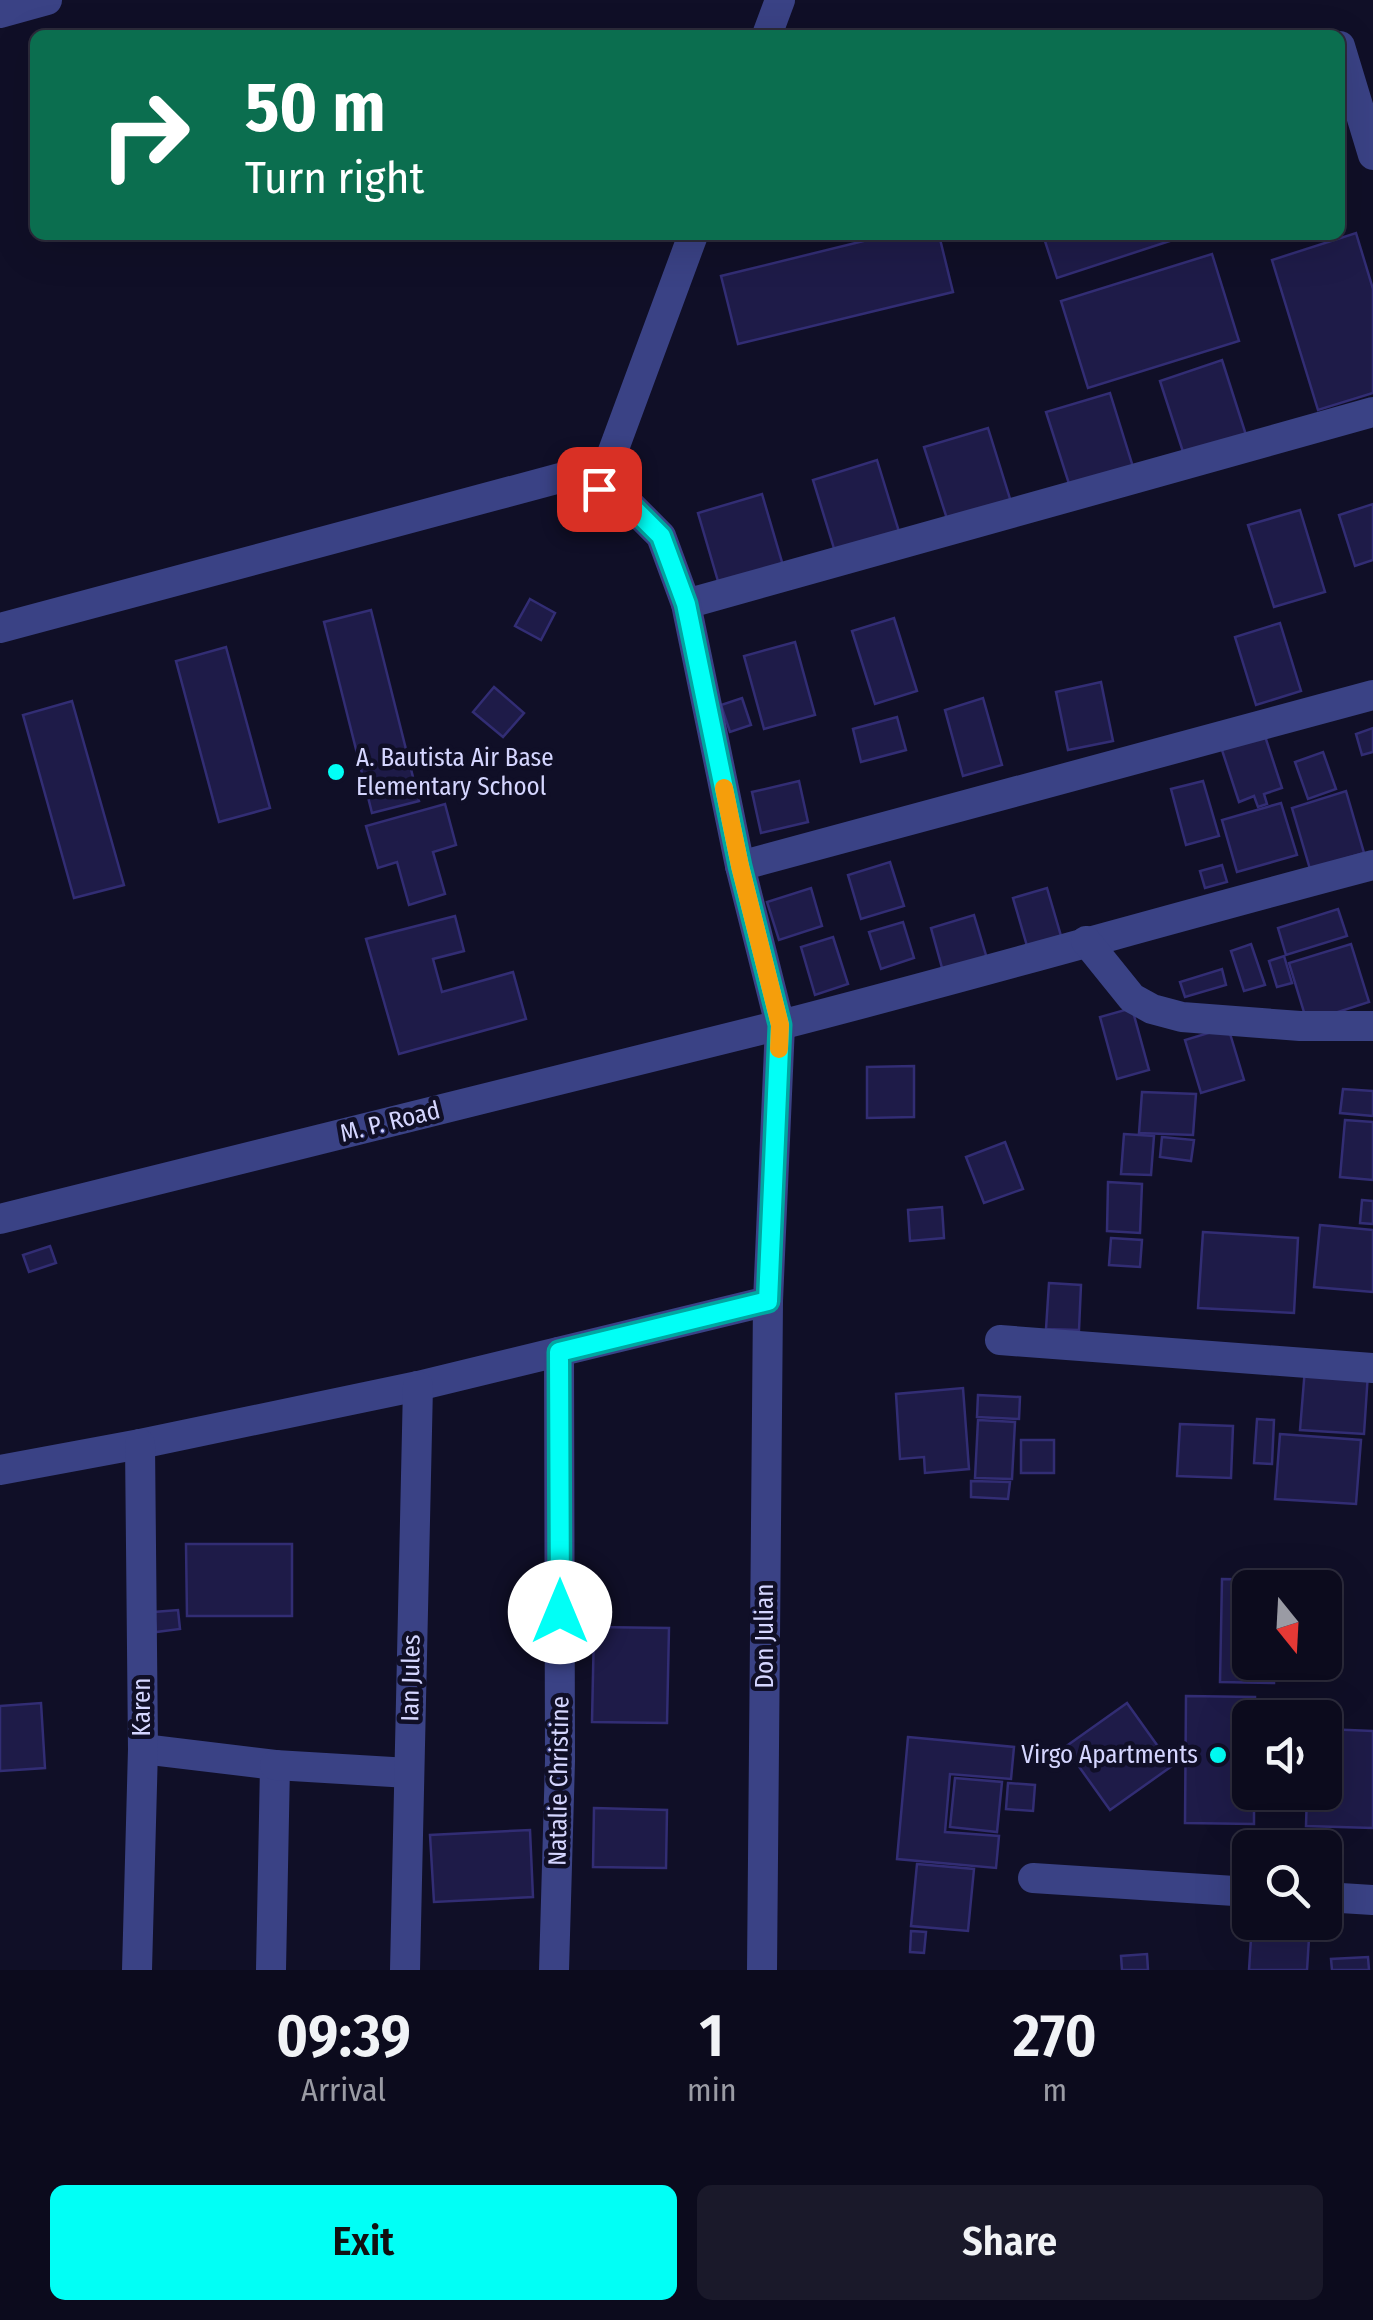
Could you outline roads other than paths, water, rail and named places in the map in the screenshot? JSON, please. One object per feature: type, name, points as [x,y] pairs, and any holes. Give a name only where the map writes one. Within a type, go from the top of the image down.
[{"type":"street","points":[[0,14],[47,0]]},
{"type":"street","points":[[769,30],[780,0]]},
{"type":"street","points":[[1345,62],[1373,155]]},
{"type":"street","points":[[0,628],[560,478],[599,489],[691,240]]},
{"type":"street","points":[[686,604],[1373,412]]},
{"type":"street","name":"Don Julian","points":[[599,489],[621,496],[661,536],[686,604],[740,866],[780,1025],[768,1301],[762,1970]]},
{"type":"street","points":[[740,866],[1373,695]]},
{"type":"street","name":"M. P. Road","points":[[0,1219],[936,985],[1373,865]]},
{"type":"street","points":[[1086,941],[1132,998],[1152,1009],[1182,1017],[1300,1026],[1373,1026]]},
{"type":"street","points":[[0,1470],[418,1386],[768,1301]]},
{"type":"street","points":[[1000,1340],[1373,1368]]},
{"type":"street","name":"Natalie Christine","points":[[554,1970],[560,1761],[559,1352]]},
{"type":"street","name":"Ian Jules","points":[[405,1970],[418,1386]]},
{"type":"street","name":"Karen","points":[[137,1970],[142,1749],[140,1444]]},
{"type":"street","points":[[142,1749],[275,1766],[409,1773]]},
{"type":"street","points":[[271,1970],[275,1766]]},
{"type":"street","points":[[1032,1878],[1232,1891]]},
{"type":"street","points":[[1342,1898],[1373,1900]]},
{"type":"place","name":"A. Bautista Air Base Elementary School","points":[[336,772]]},
{"type":"place","name":"Virgo Apartments","points":[[1218,1755]]}]
